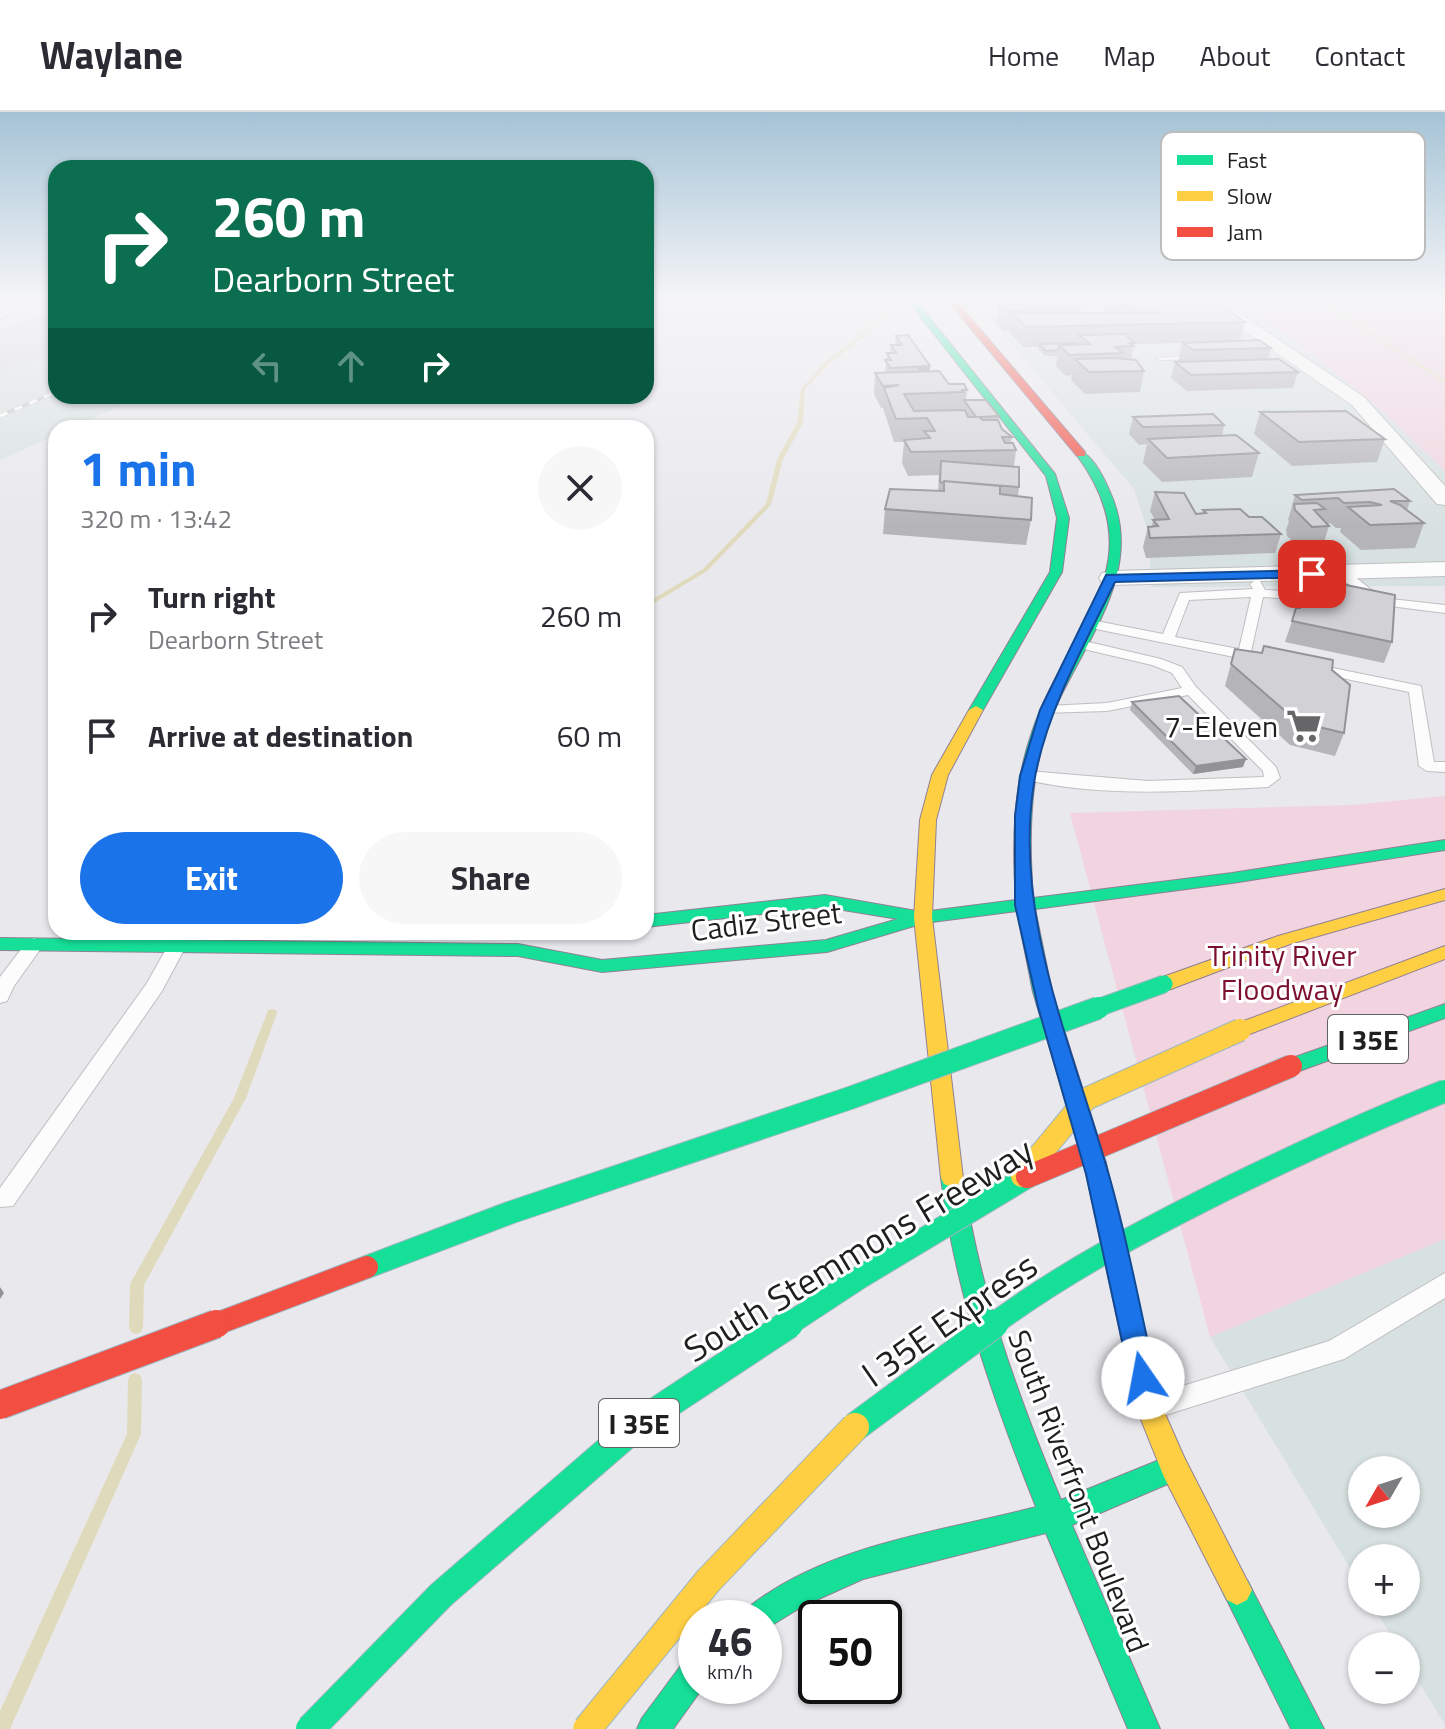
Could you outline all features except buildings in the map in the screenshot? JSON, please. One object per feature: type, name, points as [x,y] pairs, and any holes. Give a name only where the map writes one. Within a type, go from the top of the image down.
[{"type":"main road","name":"South Riverfront Boulevard","points":[[972,376],[1051,476],[1063,518],[1062,573],[983,695],[940,775],[928,820],[923,917],[956,1213],[985,1332],[1052,1517],[1144,1729]]},
{"type":"main road","points":[[1017,376],[1065,432],[1102,484],[1117,532],[1117,553],[1104,577],[1091,624],[1040,708],[1023,816],[1024,905],[1047,1007],[1098,1174],[1149,1407],[1174,1467],[1308,1729]]},
{"type":"main road","points":[[983,695],[1009,701]]},
{"type":"main road","name":"Cadiz Street","points":[[0,944],[518,950],[602,966],[827,946],[923,917],[1232,878],[1445,845]]},
{"type":"main road","points":[[0,1405],[509,1213],[850,1098],[1284,940],[1445,894]]},
{"type":"main road","name":"Cadiz Street","points":[[654,920],[825,901],[923,917]]},
{"type":"main road","name":"Cadiz Street","points":[[518,950],[550,940]]},
{"type":"main road","points":[[1018,1181],[1086,1099],[1240,1030],[1445,952]]},
{"type":"main road","name":"South Stemmons Freeway","points":[[310,1729],[441,1595],[642,1421],[859,1278],[1018,1181],[1291,1066],[1445,1011]]},
{"type":"main road","name":"I 35E Express","points":[[587,1729],[708,1581],[863,1419],[1030,1297],[1156,1224],[1355,1126],[1445,1091]]},
{"type":"main road","points":[[778,1600],[845,1566],[1052,1517],[1174,1467]]},
{"type":"main road","points":[[653,1729],[678,1695]]},
{"type":"street","points":[[1323,376],[1339,385],[1375,416],[1445,499]]},
{"type":"street","points":[[1104,577],[1184,587],[1255,584],[1342,573],[1445,569]]},
{"type":"lane","points":[[1342,573],[1378,601]]},
{"type":"lane","points":[[1244,655],[1255,584],[1333,598]]},
{"type":"lane","points":[[1168,639],[1184,587]]},
{"type":"lane","points":[[1348,599],[1445,609]]},
{"type":"lane","points":[[1091,624],[1275,661]]},
{"type":"lane","points":[[1028,776],[1087,786],[1172,788],[1268,782],[1272,778],[1271,770],[1191,690],[1177,670],[1080,644]]},
{"type":"lane","points":[[1291,664],[1416,689],[1427,766],[1445,767]]},
{"type":"lane","points":[[1040,708],[1107,707],[1191,690]]},
{"type":"lane","points":[[0,996],[5,984],[35,944]]},
{"type":"lane","points":[[0,1198],[5,1199],[137,1011],[177,946]]},
{"type":"lane","points":[[1149,1407],[1335,1351],[1416,1305],[1445,1284]]},
{"type":"shaded area","points":[[0,376],[48,376],[48,404],[124,404],[89,420],[48,420],[48,439],[0,460]]},
{"type":"shaded area","points":[[1039,376],[1339,376],[1378,407],[1445,471],[1445,586],[1151,587],[1149,534],[1134,489]]},
{"type":"shaded area","points":[[1445,1239],[1445,1725],[1420,1684],[1420,1632],[1389,1632],[1379,1616],[1420,1616],[1420,1544],[1348,1544],[1348,1565],[1210,1337]]},
{"type":"green space","points":[[1339,376],[1445,376],[1445,471],[1378,407]]},
{"type":"green space","name":"Trinity River Floodway","points":[[1445,796],[1445,1239],[1210,1337],[1070,813],[1351,805]]},
{"type":"waterway","points":[[654,601],[705,570],[769,504],[780,459],[800,423],[803,389],[815,376]]},
{"type":"waterway","points":[[1436,376],[1445,382]]},
{"type":"waterway","points":[[136,1328],[137,1284],[240,1098],[272,1013]]},
{"type":"waterway","points":[[1,1729],[134,1434],[135,1380]]},
{"type":"railway","points":[[0,416],[48,395]]},
{"type":"traffic: fast","points":[[972,376],[1051,476],[1063,518],[1056,572],[976,710]]},
{"type":"traffic: fast","points":[[1081,454],[1109,500],[1116,527],[1117,554],[1107,590],[1038,734],[1026,788],[1022,859],[1025,904],[1042,992],[1095,1163]]},
{"type":"traffic: fast","points":[[1024,905],[1232,878],[1445,845]]},
{"type":"traffic: fast","points":[[654,920],[825,901],[917,916]]},
{"type":"traffic: fast","points":[[0,944],[518,950],[602,966],[827,946],[923,917],[1024,905]]},
{"type":"traffic: fast","points":[[367,1267],[509,1213],[850,1098],[1164,984]]},
{"type":"traffic: fast","points":[[1291,1066],[1445,1011]]},
{"type":"traffic: fast","points":[[855,1427],[1030,1297],[1156,1224],[1355,1126],[1445,1091]]},
{"type":"traffic: fast","points":[[310,1729],[441,1595],[642,1421],[859,1278],[1027,1177]]},
{"type":"traffic: fast","points":[[952,1178],[968,1268],[1004,1384],[1060,1533],[1144,1729]]},
{"type":"traffic: fast","points":[[782,1602],[863,1564],[1065,1513],[1174,1467]]},
{"type":"traffic: fast","points":[[1237,1590],[1308,1729]]},
{"type":"traffic: fast","points":[[653,1729],[678,1695]]},
{"type":"traffic: slow","points":[[952,1178],[923,917],[928,820],[940,775],[976,710]]},
{"type":"traffic: slow","points":[[1164,984],[1284,940],[1445,894]]},
{"type":"traffic: slow","points":[[1240,1030],[1445,952]]},
{"type":"traffic: slow","points":[[1022,1176],[1086,1099],[1240,1030]]},
{"type":"traffic: slow","points":[[1095,1163],[1149,1407],[1174,1467],[1237,1590]]},
{"type":"traffic: slow","points":[[587,1729],[708,1581],[855,1427]]},
{"type":"traffic: jam","points":[[1016,376],[1081,454]]},
{"type":"traffic: jam","points":[[1027,1177],[1291,1066]]},
{"type":"traffic: jam","points":[[0,1405],[367,1267]]},
{"type":"place","name":"7-Eleven","points":[[1304,726]]},
{"type":"route","points":[[1143,1378],[1098,1174],[1047,1007],[1024,905],[1023,816],[1028,776],[1047,710],[1111,578],[1312,574]]}]
